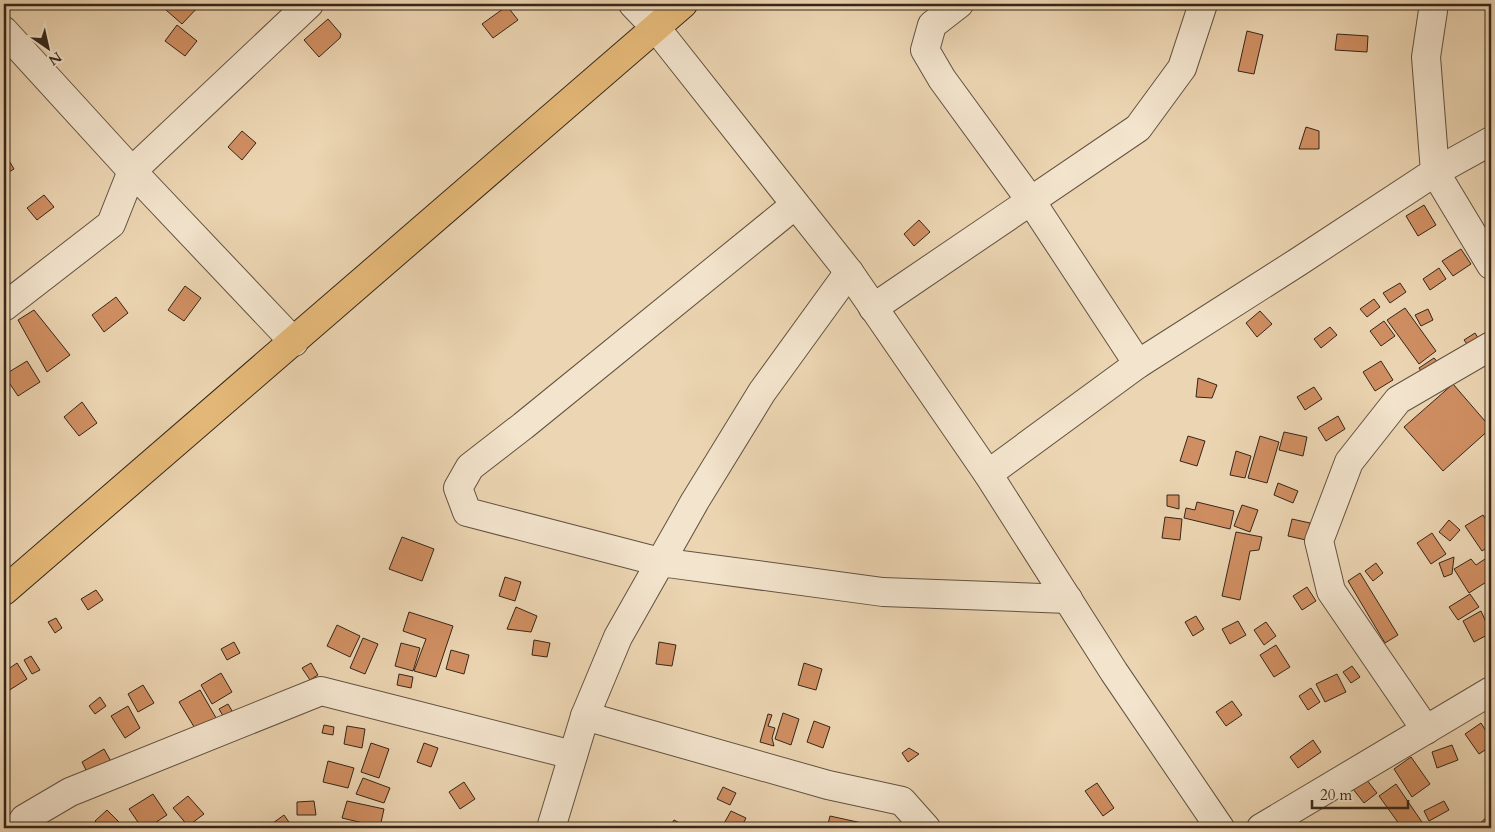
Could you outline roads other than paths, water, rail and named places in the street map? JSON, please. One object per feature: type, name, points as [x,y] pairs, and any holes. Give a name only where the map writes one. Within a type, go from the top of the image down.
[{"type":"main road","points":[[4,591],[683,4]]},
{"type":"street","points":[[4,307],[110,224],[132,171],[309,4]]},
{"type":"street","points":[[633,4],[656,28],[849,272],[988,474],[1114,672],[1220,828]]},
{"type":"street","points":[[958,4],[932,25],[925,50],[942,79],[1031,201],[1138,364]]},
{"type":"street","points":[[873,308],[1138,128],[1182,68],[1203,4]]},
{"type":"street","points":[[1434,4],[1426,57],[1435,172],[1491,265]]},
{"type":"street","points":[[4,31],[132,171],[294,342]]},
{"type":"street","points":[[988,474],[1138,364],[1435,172],[1491,141]]},
{"type":"street","points":[[796,205],[470,467],[458,488],[467,512],[660,562],[883,592],[1068,599]]},
{"type":"street","points":[[551,828],[585,716],[618,637],[694,501],[762,392],[849,272]]},
{"type":"street","points":[[1426,730],[1331,590],[1319,541],[1348,462],[1398,400],[1491,346]]},
{"type":"street","points":[[19,828],[24,819],[70,792],[321,691],[573,755]]},
{"type":"street","points":[[1261,828],[1491,691]]},
{"type":"street","points":[[585,716],[828,785],[902,801],[926,828]]}]
